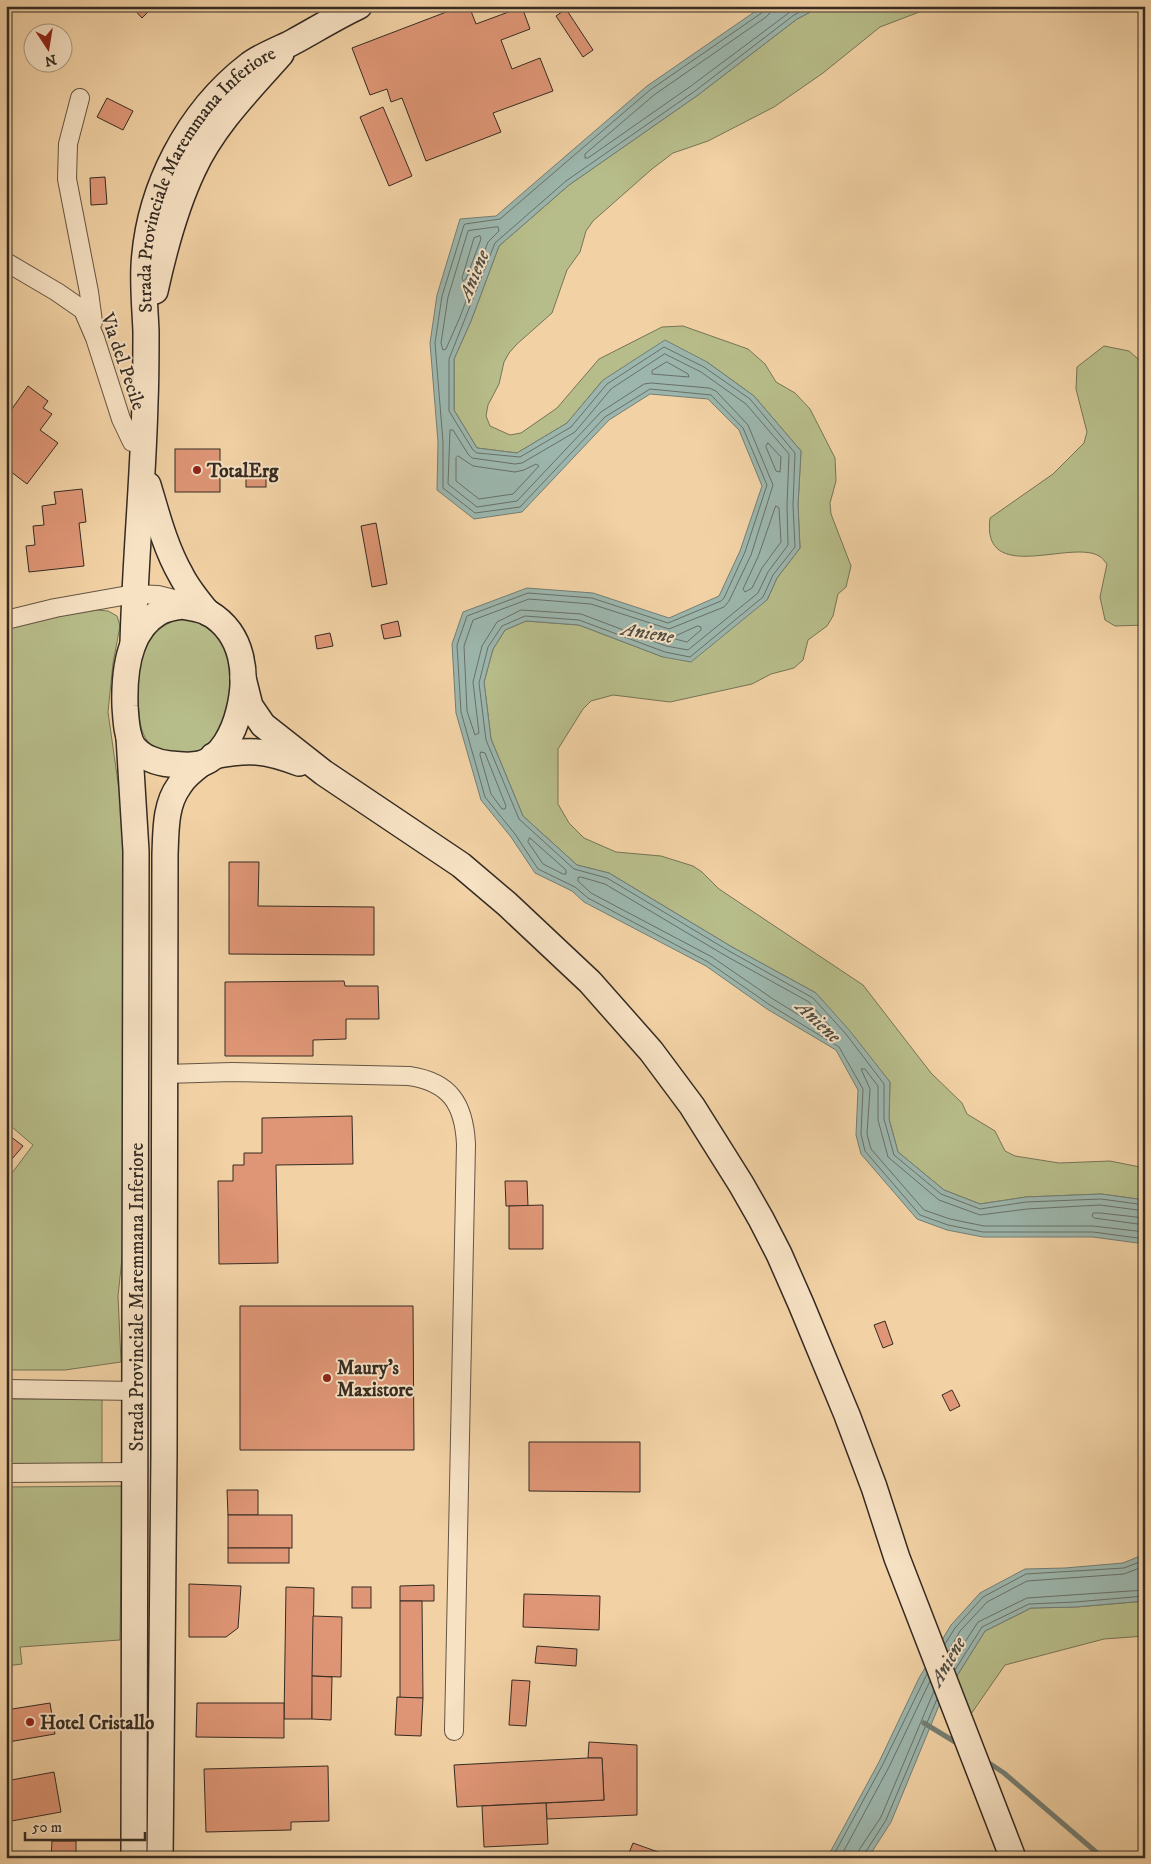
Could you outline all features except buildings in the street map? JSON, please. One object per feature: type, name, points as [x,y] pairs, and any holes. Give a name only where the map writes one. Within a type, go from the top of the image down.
[{"type":"main road","name":"Strada Provinciale Maremmana Inferiore","points":[[133,644],[134,594],[144,443],[146,332],[144,266],[149,229],[158,194],[174,156],[194,122],[224,87],[250,64],[270,52],[291,43],[359,6]]},
{"type":"main road","name":"Strada Provinciale Maremmana Inferiore","points":[[143,471],[163,536],[181,575],[192,593],[208,612]]},
{"type":"main road","points":[[207,760],[233,732],[240,707],[243,678],[242,656],[235,641],[224,626],[208,612],[184,606],[171,608],[158,613],[148,621],[133,644],[127,668],[125,715],[132,745],[138,752],[152,760],[168,764],[207,760],[233,752],[261,751],[280,756],[324,773]]},
{"type":"main road","points":[[243,678],[250,706],[263,725],[324,773],[461,865],[507,904],[590,982],[651,1051],[692,1106],[741,1184],[779,1254],[850,1424],[874,1487],[897,1558],[1014,1858]]},
{"type":"main road","name":"Strada Provinciale Maremmana Inferiore","points":[[129,736],[136,850],[134,1858]]},
{"type":"main road","name":"Strada Provinciale Maremmana Inferiore","points":[[160,1858],[164,1475],[165,854],[167,820],[174,792],[186,777],[207,760]]},
{"type":"street","points":[[80,98],[68,144],[68,179],[89,292],[95,338]]},
{"type":"street","name":"Via del Pecile","points":[[6,262],[57,292],[83,310],[95,338],[121,419],[132,442],[144,443]]},
{"type":"street","points":[[6,620],[55,608],[134,594],[158,595],[174,599],[184,606]]},
{"type":"street","points":[[165,1074],[232,1072],[409,1076],[428,1081],[444,1089],[456,1102],[460,1111],[465,1128],[466,1144],[454,1731]]},
{"type":"street","points":[[6,1389],[136,1391]]},
{"type":"street","points":[[6,1473],[135,1472]]},
{"type":"green space","points":[[822,6],[935,6],[880,27],[823,73],[774,107],[708,141],[673,153],[593,221],[586,231],[580,252],[567,270],[552,313],[517,344],[504,362],[499,384],[488,405],[486,416],[490,426],[510,435],[521,433],[557,408],[599,359],[662,327],[683,326],[748,349],[765,364],[776,382],[795,393],[810,409],[835,458],[836,481],[830,503],[831,514],[851,566],[846,587],[838,594],[833,616],[827,626],[808,640],[803,660],[794,668],[771,674],[752,684],[670,702],[613,695],[591,701],[583,709],[558,749],[558,804],[569,823],[584,838],[616,852],[661,856],[693,866],[719,889],[863,985],[931,1073],[962,1103],[967,1114],[995,1131],[1005,1151],[1015,1156],[1059,1163],[1110,1161],[1145,1168],[1145,1200],[1101,1194],[1026,1197],[980,1204],[944,1190],[898,1152],[889,1119],[890,1082],[816,993],[732,947],[609,873],[577,865],[523,816],[491,739],[484,682],[493,649],[505,630],[526,621],[579,625],[663,657],[767,600],[777,578],[800,548],[798,505],[801,451],[754,396],[707,362],[603,380],[567,423],[517,453],[477,448],[454,410],[454,359],[471,321],[499,246],[569,185],[698,95],[797,19]]},
{"type":"green space","points":[[1104,346],[1129,351],[1145,365],[1145,625],[1115,626],[1105,620],[1100,597],[1107,564],[1100,557],[1086,552],[1031,556],[1013,555],[999,550],[991,538],[990,518],[1053,474],[1084,443],[1087,432],[1076,389],[1077,367]]},
{"type":"green space","points":[[97,610],[108,611],[117,616],[120,626],[113,663],[108,712],[124,825],[123,1249],[118,1296],[121,1362],[65,1370],[6,1370],[6,1181],[33,1145],[6,1122],[6,627],[18,623]]},
{"type":"green space","points":[[186,618],[210,627],[223,640],[229,663],[230,678],[228,706],[221,729],[209,745],[203,749],[188,754],[179,754],[162,751],[146,739],[140,722],[138,686],[142,659],[146,647],[153,637],[161,628]]},
{"type":"green space","points":[[6,1399],[102,1399],[102,1464],[6,1465]]},
{"type":"green space","points":[[122,1486],[120,1640],[20,1647],[22,1664],[6,1666],[6,1487]]},
{"type":"green space","points":[[1145,1601],[1145,1636],[1104,1639],[1005,1665],[971,1714],[940,1703],[985,1631],[1031,1608],[1076,1607]]},
{"type":"water","name":"Aniene","points":[[763,6],[822,6],[797,19],[698,95],[569,185],[499,246],[471,321],[454,359],[454,410],[477,448],[517,453],[567,423],[603,380],[665,340],[707,362],[754,396],[801,451],[798,505],[800,548],[777,578],[767,600],[691,662],[663,657],[579,625],[526,621],[505,630],[493,649],[484,682],[491,739],[523,816],[577,865],[609,873],[732,947],[816,993],[850,1031],[890,1082],[889,1119],[898,1152],[944,1190],[980,1204],[1026,1197],[1101,1194],[1145,1200],[1145,1244],[1093,1237],[983,1237],[947,1230],[917,1219],[861,1154],[856,1135],[858,1090],[836,1050],[767,1009],[706,966],[584,902],[572,891],[535,873],[511,837],[481,800],[456,713],[452,644],[463,612],[527,588],[593,593],[669,618],[719,596],[740,551],[762,486],[739,430],[708,399],[650,394],[609,420],[522,512],[474,519],[437,490],[438,442],[430,343],[437,295],[460,219],[496,216],[647,86]]},
{"type":"water","name":"Aniene","points":[[1145,1554],[1145,1601],[1076,1607],[1031,1608],[985,1631],[940,1703],[891,1822],[868,1858],[827,1858],[879,1762],[919,1678],[951,1625],[980,1593],[1025,1569],[1123,1563]]},
{"type":"waterway","points":[[924,1723],[960,1745]]},
{"type":"waterway","points":[[986,1761],[1004,1773],[1103,1858]]},
{"type":"place","name":"TotalErg","points":[[197,470]]},
{"type":"place","name":"Maury's Maxistore","points":[[327,1378]]},
{"type":"place","name":"Hotel Cristallo","points":[[30,1722]]}]
